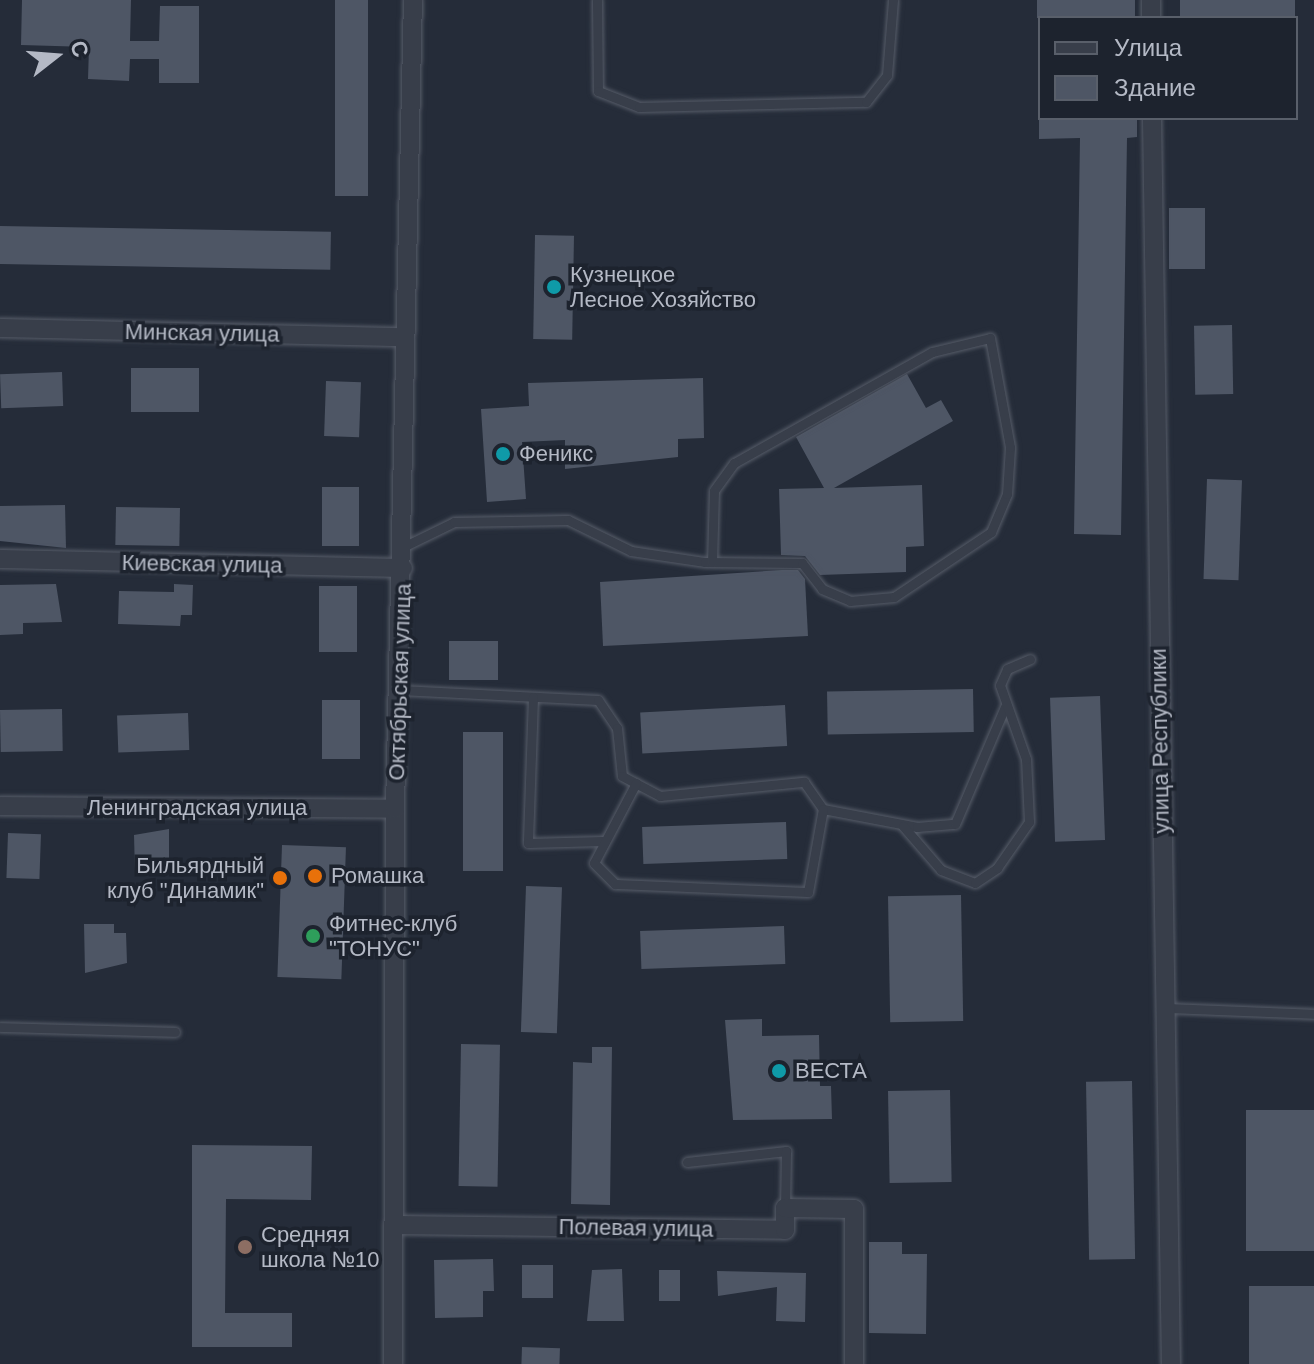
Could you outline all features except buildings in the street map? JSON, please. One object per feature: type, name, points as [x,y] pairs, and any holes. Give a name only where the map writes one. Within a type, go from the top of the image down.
[{"type":"street","name":"Октябрьская улица","points":[[393,1364],[395,809],[403,568],[413,0]]},
{"type":"street","name":"улица Республики","points":[[1152,120],[1163,1008],[1171,1364]]},
{"type":"street","name":"Минская улица","points":[[0,328],[405,337]]},
{"type":"street","name":"Киевская улица","points":[[0,559],[403,568]]},
{"type":"street","name":"Ленинградская улица","points":[[0,806],[395,809]]},
{"type":"street","name":"Полевая улица","points":[[395,1225],[785,1230],[785,1208]]},
{"type":"street","points":[[785,1208],[854,1209],[854,1364]]},
{"type":"lane","points":[[597,0],[598,91],[639,107],[866,102],[887,75],[893,0]]},
{"type":"lane","points":[[403,547],[454,522],[568,520],[631,551],[712,562],[802,563],[822,589],[850,601],[894,597],[991,532],[1007,494],[1010,447],[990,338],[932,352],[734,463],[714,491],[712,562]]},
{"type":"lane","points":[[903,826],[941,870],[975,883],[997,868],[1029,822],[1026,759],[1005,707],[1000,685],[1007,669],[1030,659]]},
{"type":"lane","points":[[400,690],[598,700],[617,728],[622,776],[660,796],[804,782],[823,809],[903,826],[955,824],[1005,707]]},
{"type":"lane","points":[[533,697],[528,843],[603,841]]},
{"type":"lane","points":[[636,783],[594,863],[615,884],[808,892],[823,809]]},
{"type":"lane","points":[[1163,1008],[1314,1014]]},
{"type":"lane","points":[[0,1027],[175,1032]]},
{"type":"lane","points":[[687,1162],[786,1151],[785,1208]]},
{"type":"place","name":"Кузнецкое Лесное Хозяйство","points":[[554,287]]},
{"type":"place","name":"Феникс","points":[[503,454]]},
{"type":"place","name":"Ромашка","points":[[315,876]]},
{"type":"place","name":"Бильярдный клуб \"Динамик\"","points":[[280,878]]},
{"type":"place","name":"Фитнес-клуб \"ТОНУС\"","points":[[313,936]]},
{"type":"place","name":"ВЕСТА","points":[[779,1071]]},
{"type":"place","name":"Средняя школа №10","points":[[245,1247]]}]
